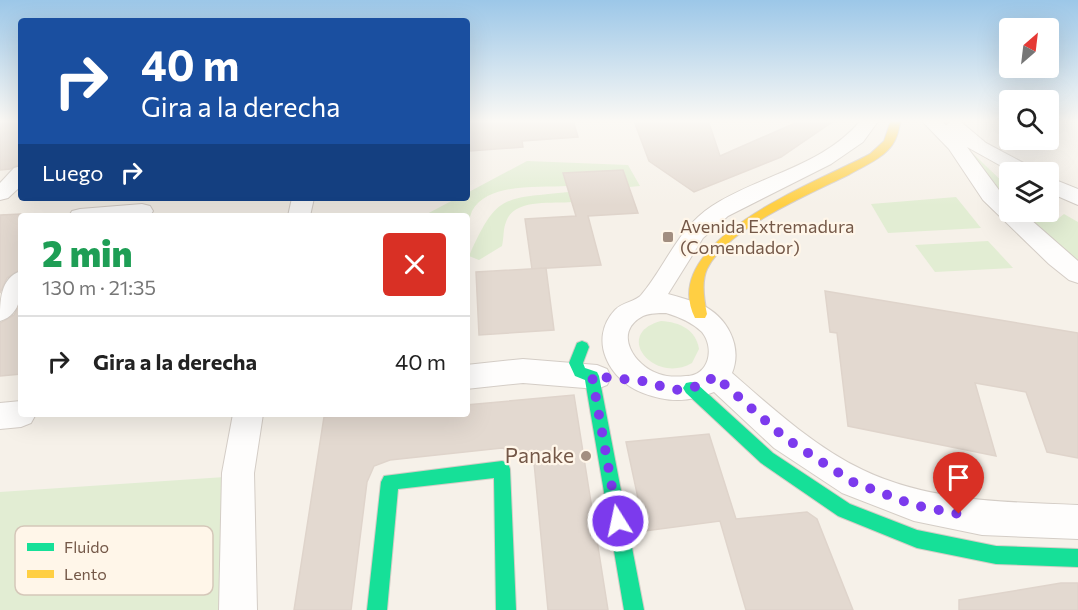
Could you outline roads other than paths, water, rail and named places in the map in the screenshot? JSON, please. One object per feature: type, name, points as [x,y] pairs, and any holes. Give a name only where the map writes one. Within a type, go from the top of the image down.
[{"type":"street","points":[[649,304],[695,233],[720,211],[824,160],[841,148]]},
{"type":"street","points":[[700,314],[696,298],[701,268],[713,249],[770,211],[858,166],[880,148]]},
{"type":"street","points":[[958,148],[991,195],[1057,258],[1078,274]]},
{"type":"street","points":[[982,148],[1007,162]]},
{"type":"street","points":[[0,193],[9,187],[18,176]]},
{"type":"street","points":[[1059,188],[1078,198]]},
{"type":"street","points":[[104,213],[143,208]]},
{"type":"street","points":[[0,311],[18,284]]},
{"type":"street","points":[[470,377],[523,371],[642,381],[675,390],[703,382],[722,364],[724,351],[721,337],[712,324],[700,314],[684,306],[666,303],[649,304],[627,314],[615,333],[615,346],[620,359],[629,371],[642,381]]},
{"type":"street","points":[[523,371],[615,333]]},
{"type":"street","points":[[582,347],[576,363],[580,372],[592,376]]},
{"type":"street","points":[[592,376],[634,610]]},
{"type":"street","points":[[703,382],[853,482],[914,505],[982,518],[1078,522]]},
{"type":"street","points":[[703,382],[767,458],[844,510],[928,542],[996,555],[1078,558]]},
{"type":"street","points":[[0,416],[18,414]]},
{"type":"street","points":[[238,610],[238,473],[247,417]]},
{"type":"street","points":[[377,610],[390,482],[502,469],[506,610]]},
{"type":"place","name":"Avenida Extremadura (Comendador)","points":[[668,237]]},
{"type":"place","name":"Panake","points":[[586,456]]}]
